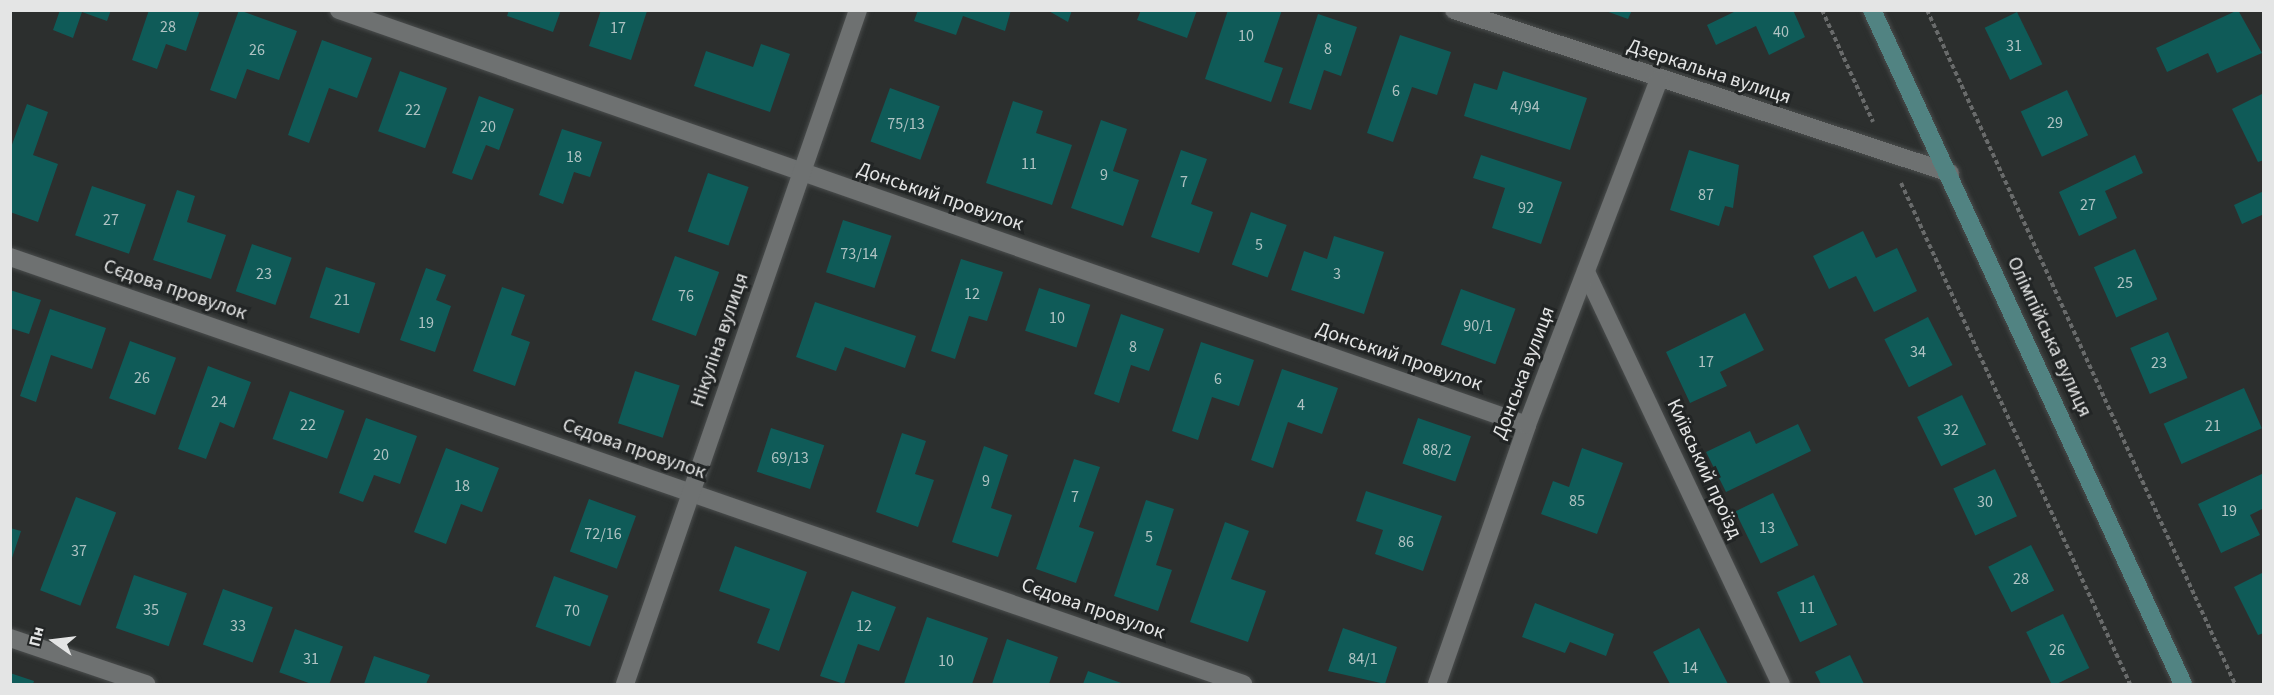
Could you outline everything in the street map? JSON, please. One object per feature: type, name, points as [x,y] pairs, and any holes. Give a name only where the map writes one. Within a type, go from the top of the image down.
[{"type":"main road","name":"Олімпійська вулиця","points":[[1872,10],[1950,173],[2183,684]]},
{"type":"street","name":"Донський провулок","points":[[339,10],[1527,425]]},
{"type":"street","name":"Нікуліна вулиця","points":[[625,684],[858,10]]},
{"type":"street","name":"Дзеркальна вулиця","points":[[1454,10],[1950,173]]},
{"type":"street","name":"Донська вулиця","points":[[1437,684],[1527,425],[1659,79]]},
{"type":"street","name":"Сєдова провулок","points":[[10,256],[1243,684]]},
{"type":"street","name":"Київський проїзд","points":[[1587,272],[1781,684]]},
{"type":"street","points":[[10,638],[146,684]]},
{"type":"path","points":[[1822,10],[2130,684]]},
{"type":"path","points":[[1927,10],[2235,684]]},
{"type":"building","points":[[60,10],[111,10],[107,21],[82,12],[73,38],[53,30]]},
{"type":"building","points":[[149,10],[200,10],[186,51],[166,44],[157,69],[132,60]]},
{"type":"building","points":[[239,10],[297,31],[279,80],[247,69],[236,99],[210,90]]},
{"type":"building","points":[[509,10],[561,10],[553,32],[507,16]]},
{"type":"building","points":[[601,10],[647,11],[631,60],[589,46]]},
{"type":"building","points":[[918,10],[1011,10],[1005,31],[963,16],[956,35],[914,21]]},
{"type":"building","points":[[1047,10],[1072,10],[1068,22]]},
{"type":"building","points":[[1141,10],[1197,10],[1187,38],[1137,20]]},
{"type":"building","points":[[1228,10],[1282,10],[1264,62],[1283,68],[1271,102],[1205,79]]},
{"type":"building","points":[[1603,10],[1632,10],[1628,19]]},
{"type":"building","points":[[1738,10],[1793,10],[1805,37],[1769,55],[1756,26],[1716,45],[1707,25]]},
{"type":"building","points":[[2238,10],[2262,53],[2217,73],[2208,53],[2167,72],[2156,48]]},
{"type":"building","points":[[2017,12],[2042,64],[2010,80],[1985,28]]},
{"type":"building","points":[[1318,14],[1357,27],[1341,76],[1324,70],[1311,110],[1289,103]]},
{"type":"building","points":[[1400,35],[1451,52],[1437,95],[1412,87],[1393,142],[1367,133]]},
{"type":"building","points":[[322,40],[372,58],[357,98],[329,88],[309,143],[288,135]]},
{"type":"building","points":[[761,44],[790,54],[770,112],[694,86],[706,51],[753,67]]},
{"type":"building","points":[[400,71],[447,88],[425,148],[378,131]]},
{"type":"building","points":[[1503,71],[1587,98],[1570,150],[1464,116],[1474,83],[1497,90]]},
{"type":"building","points":[[890,88],[940,106],[920,160],[871,142]]},
{"type":"building","points":[[2067,90],[2088,135],[2042,157],[2021,112]]},
{"type":"building","points":[[2264,93],[2264,160],[2258,162],[2232,109]]},
{"type":"building","points":[[479,96],[514,109],[499,150],[486,145],[472,180],[452,173]]},
{"type":"building","points":[[1013,101],[1043,111],[1036,133],[1072,145],[1052,205],[986,183]]},
{"type":"building","points":[[27,104],[48,112],[33,155],[58,164],[38,222],[10,212],[10,150]]},
{"type":"building","points":[[1101,120],[1127,129],[1113,171],[1139,180],[1123,226],[1071,208]]},
{"type":"building","points":[[562,129],[602,142],[590,177],[574,172],[563,204],[539,195]]},
{"type":"building","points":[[1181,150],[1207,159],[1191,204],[1213,212],[1199,253],[1151,237]]},
{"type":"building","points":[[1689,150],[1739,165],[1733,208],[1725,206],[1719,226],[1670,210]]},
{"type":"building","points":[[1481,155],[1562,182],[1541,244],[1492,228],[1505,188],[1473,178]]},
{"type":"building","points":[[2135,155],[2143,173],[2105,191],[2117,218],[2079,236],[2059,192]]},
{"type":"building","points":[[708,173],[749,187],[728,246],[688,232]]},
{"type":"building","points":[[92,186],[146,205],[129,254],[75,235]]},
{"type":"building","points":[[177,190],[195,196],[187,222],[226,235],[211,279],[153,260]]},
{"type":"building","points":[[2264,191],[2264,214],[2242,224],[2234,205]]},
{"type":"building","points":[[1251,212],[1287,225],[1268,278],[1232,265]]},
{"type":"building","points":[[843,220],[892,236],[875,288],[826,272]]},
{"type":"building","points":[[1863,231],[1876,258],[1897,248],[1917,291],[1874,312],[1856,276],[1829,289],[1813,256]]},
{"type":"building","points":[[1334,236],[1384,252],[1364,314],[1291,290],[1304,251],[1327,259]]},
{"type":"building","points":[[252,244],[292,258],[275,305],[236,291]]},
{"type":"building","points":[[2135,249],[2157,299],[2116,318],[2094,267]]},
{"type":"building","points":[[675,256],[719,272],[696,336],[652,320]]},
{"type":"building","points":[[961,259],[1003,272],[987,321],[969,316],[955,359],[931,351]]},
{"type":"building","points":[[326,267],[375,283],[359,333],[310,317]]},
{"type":"building","points":[[426,268],[446,275],[436,300],[451,306],[435,352],[400,340]]},
{"type":"building","points":[[502,287],[525,295],[511,335],[530,342],[515,386],[473,371]]},
{"type":"building","points":[[1039,288],[1090,305],[1076,347],[1025,331]]},
{"type":"building","points":[[1461,289],[1516,309],[1495,364],[1441,344]]},
{"type":"building","points":[[10,290],[41,300],[29,334],[10,328]]},
{"type":"building","points":[[815,302],[916,336],[905,368],[845,347],[836,371],[796,357]]},
{"type":"building","points":[[50,309],[106,328],[92,369],[51,355],[36,402],[20,396]]},
{"type":"building","points":[[1745,313],[1764,350],[1720,372],[1727,386],[1690,403],[1666,352]]},
{"type":"building","points":[[1121,314],[1164,329],[1149,371],[1131,365],[1119,403],[1094,394]]},
{"type":"building","points":[[1928,317],[1953,365],[1909,387],[1884,339]]},
{"type":"building","points":[[2168,332],[2188,378],[2150,394],[2130,348]]},
{"type":"building","points":[[130,341],[176,358],[155,415],[109,398]]},
{"type":"building","points":[[1201,342],[1254,360],[1239,406],[1212,397],[1198,440],[1172,431]]},
{"type":"building","points":[[208,366],[251,382],[234,428],[220,422],[206,459],[178,449]]},
{"type":"building","points":[[1282,369],[1338,388],[1322,434],[1288,422],[1273,468],[1251,460]]},
{"type":"building","points":[[635,371],[680,386],[663,438],[618,423]]},
{"type":"building","points":[[2244,388],[2262,428],[2182,464],[2164,424]]},
{"type":"building","points":[[290,391],[345,411],[327,459],[273,439]]},
{"type":"building","points":[[1962,395],[1986,444],[1941,466],[1917,417]]},
{"type":"building","points":[[366,418],[417,436],[400,484],[374,475],[363,502],[339,493]]},
{"type":"building","points":[[1418,418],[1471,436],[1455,482],[1402,463]]},
{"type":"building","points":[[1798,424],[1811,451],[1726,492],[1706,452],[1750,431],[1756,444]]},
{"type":"building","points":[[771,428],[824,445],[810,489],[757,472]]},
{"type":"building","points":[[902,433],[926,441],[915,474],[934,480],[918,527],[876,512]]},
{"type":"building","points":[[984,446],[1008,455],[991,508],[1012,515],[998,557],[952,542]]},
{"type":"building","points":[[446,448],[499,468],[482,512],[461,504],[446,544],[414,532]]},
{"type":"building","points":[[1582,448],[1623,463],[1597,534],[1541,514],[1553,481],[1569,487]]},
{"type":"building","points":[[1074,459],[1100,467],[1079,527],[1094,532],[1076,583],[1036,569]]},
{"type":"building","points":[[1995,469],[2017,516],[1975,536],[1953,488]]},
{"type":"building","points":[[2264,473],[2264,508],[2250,515],[2260,535],[2221,553],[2198,504]]},
{"type":"building","points":[[1366,491],[1442,516],[1423,571],[1375,554],[1383,530],[1356,521]]},
{"type":"building","points":[[1773,493],[1798,545],[1761,564],[1735,511]]},
{"type":"building","points":[[76,497],[116,512],[80,606],[40,590]]},
{"type":"building","points":[[589,499],[636,516],[617,569],[570,552]]},
{"type":"building","points":[[1146,500],[1174,509],[1156,565],[1172,570],[1158,611],[1114,596]]},
{"type":"building","points":[[1225,522],[1249,531],[1231,579],[1266,591],[1248,642],[1190,622]]},
{"type":"building","points":[[10,528],[21,531],[11,561],[10,561]]},
{"type":"building","points":[[2031,545],[2054,590],[2011,612],[1988,567]]},
{"type":"building","points":[[735,546],[807,572],[779,651],[757,643],[770,609],[719,591]]},
{"type":"building","points":[[2264,572],[2264,633],[2258,635],[2234,587]]},
{"type":"building","points":[[134,575],[187,593],[169,646],[116,628]]},
{"type":"building","points":[[1814,575],[1837,625],[1800,642],[1777,592]]},
{"type":"building","points":[[554,576],[609,596],[590,647],[536,627]]},
{"type":"building","points":[[223,589],[273,607],[253,663],[203,644]]},
{"type":"building","points":[[852,591],[896,607],[879,651],[858,644],[844,684],[820,676]]},
{"type":"building","points":[[1535,603],[1614,634],[1606,656],[1570,642],[1565,653],[1522,637]]},
{"type":"building","points":[[2063,614],[2089,668],[2056,684],[2052,684],[2026,632]]},
{"type":"building","points":[[927,617],[988,638],[972,684],[904,684]]},
{"type":"building","points":[[1343,628],[1397,647],[1385,684],[1328,671]]},
{"type":"building","points":[[1699,628],[1728,684],[1670,684],[1653,652]]},
{"type":"building","points":[[295,629],[343,646],[329,684],[312,684],[279,672]]},
{"type":"building","points":[[1007,639],[1058,657],[1049,684],[992,684]]},
{"type":"building","points":[[1850,655],[1864,684],[1821,684],[1815,672]]},
{"type":"building","points":[[374,656],[430,675],[426,684],[364,684]]},
{"type":"building","points":[[1088,671],[1124,684],[1083,684]]},
{"type":"building","points":[[10,673],[34,681],[33,684],[10,684]]}]
